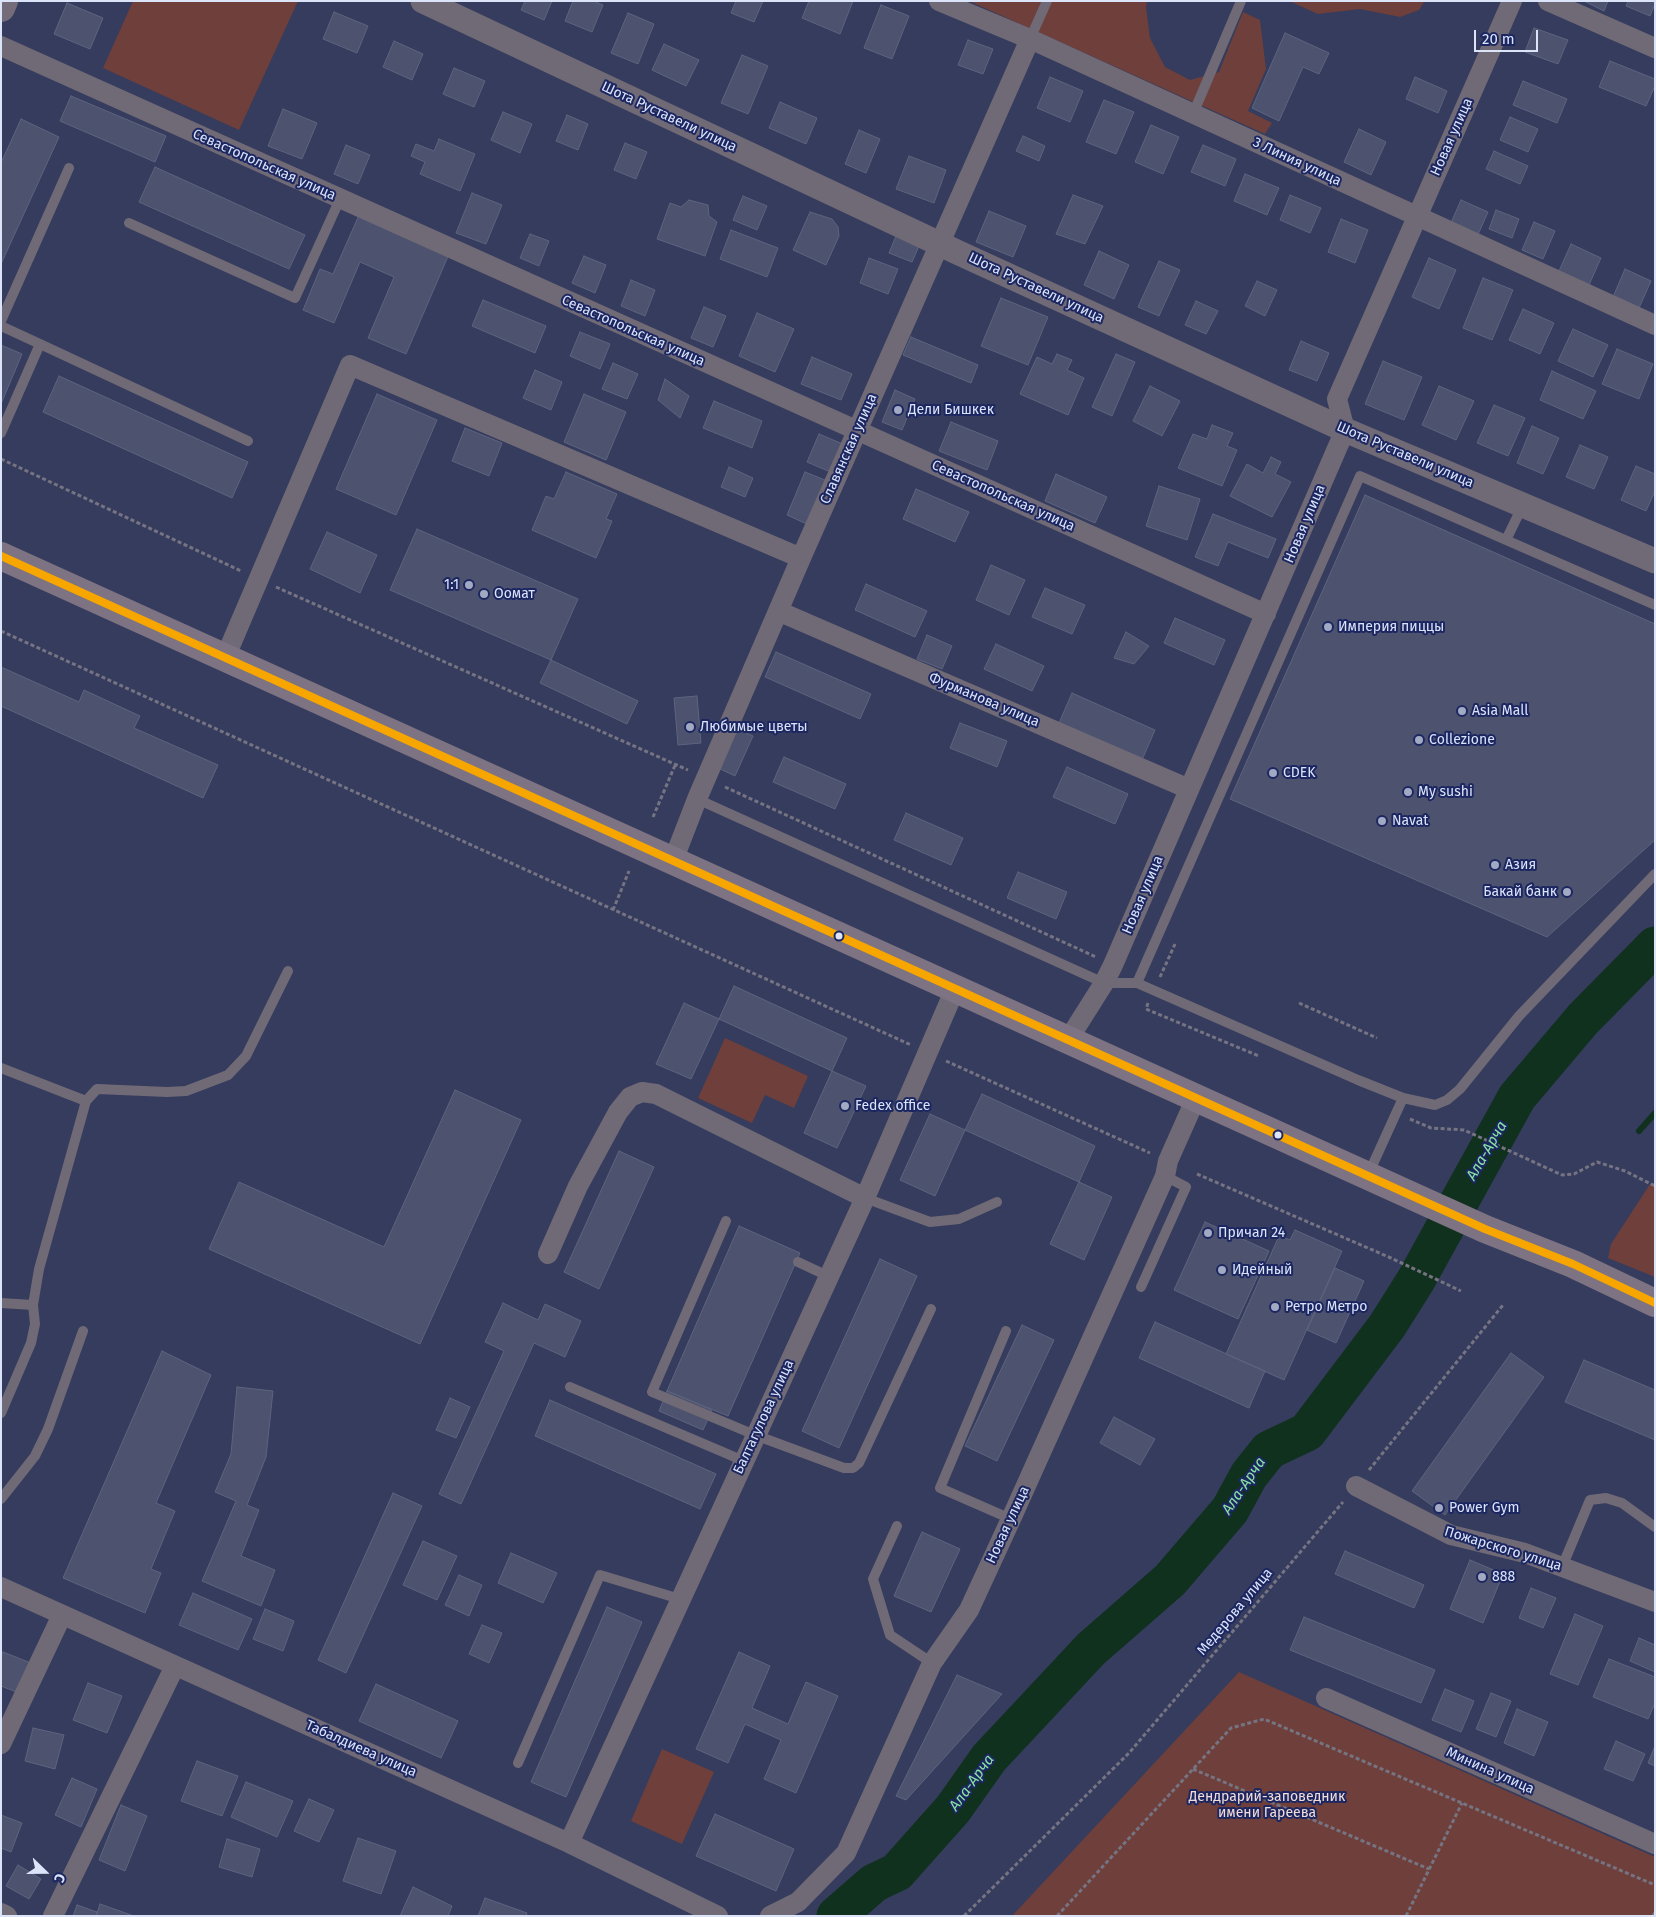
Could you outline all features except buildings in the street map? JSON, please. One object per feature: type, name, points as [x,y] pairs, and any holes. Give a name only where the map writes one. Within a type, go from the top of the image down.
[{"type":"main road","points":[[1,8],[4,1]]},
{"type":"main road","points":[[1,556],[1398,1190],[1485,1229],[1573,1264],[1655,1303]]},
{"type":"street","name":"Шота Руставели улица","points":[[423,1],[940,244],[1345,430],[1655,561]]},
{"type":"street","name":"3 Линия улица","points":[[939,1],[1030,39],[1655,325]]},
{"type":"street","name":"Новая улица","points":[[1068,1040],[1109,974],[1345,430],[1338,399],[1512,1]]},
{"type":"street","points":[[1548,1],[1655,48]]},
{"type":"street","name":"Славянская улица","points":[[673,861],[697,799],[801,558],[1030,39]]},
{"type":"street","name":"Севастопольская улица","points":[[1,46],[1266,614]]},
{"type":"street","points":[[225,658],[350,366],[801,558]]},
{"type":"street","name":"Фурманова улица","points":[[778,611],[1189,789]]},
{"type":"street","name":"Балтагулова улица","points":[[569,1843],[755,1435],[830,1277],[955,989]]},
{"type":"street","points":[[548,1254],[578,1186],[618,1112],[630,1097],[642,1092],[656,1094],[865,1198]]},
{"type":"street","name":"Новая улица","points":[[770,1916],[798,1902],[846,1853],[932,1663],[969,1610],[1011,1519],[1196,1098]]},
{"type":"street","name":"Пожарского улица","points":[[1356,1486],[1450,1535],[1525,1553],[1655,1602]]},
{"type":"street","name":"Табалдиева улица","points":[[1,1587],[569,1843],[718,1916]]},
{"type":"street","points":[[1,1744],[62,1615]]},
{"type":"street","points":[[53,1916],[175,1666]]},
{"type":"street","name":"Минина улица","points":[[1326,1698],[1655,1844]]},
{"type":"street","points":[[1,1913],[7,1916]]},
{"type":"lane","points":[[1030,39],[1047,1]]},
{"type":"lane","points":[[1193,114],[1241,1]]},
{"type":"lane","points":[[1,321],[69,168]]},
{"type":"lane","points":[[129,223],[295,298],[340,199]]},
{"type":"lane","points":[[1,326],[248,441]]},
{"type":"lane","points":[[1,434],[40,344]]},
{"type":"lane","points":[[1137,983],[1360,476],[1655,605]]},
{"type":"lane","points":[[1506,540],[1524,506]]},
{"type":"lane","points":[[697,799],[1109,974],[1137,983],[1403,1098],[1434,1105],[1446,1100],[1460,1088],[1519,1016],[1655,874]]},
{"type":"lane","points":[[1,1413],[31,1342],[35,1324],[32,1305],[49,1228],[86,1100],[97,1089],[186,1091],[228,1075],[246,1056],[288,971]]},
{"type":"lane","points":[[1,1068],[86,1100]]},
{"type":"lane","points":[[1368,1176],[1403,1098]]},
{"type":"lane","points":[[1141,1287],[1186,1187],[1166,1169]]},
{"type":"lane","points":[[865,1198],[919,1220],[940,1222],[959,1219],[997,1202]]},
{"type":"lane","points":[[726,1221],[652,1392],[755,1435],[844,1468],[853,1468],[860,1463],[931,1309]]},
{"type":"lane","points":[[798,1262],[830,1277]]},
{"type":"lane","points":[[1,1303],[32,1305]]},
{"type":"lane","points":[[1,1498],[35,1456],[44,1438],[83,1330]]},
{"type":"lane","points":[[1006,1331],[940,1488],[1011,1519]]},
{"type":"lane","points":[[570,1387],[744,1461]]},
{"type":"lane","points":[[1562,1567],[1590,1500],[1606,1498],[1622,1503],[1655,1527]]},
{"type":"lane","points":[[897,1526],[873,1579],[890,1635],[932,1663]]},
{"type":"lane","points":[[518,1763],[600,1575],[680,1599]]},
{"type":"path","points":[[1,458],[258,579],[691,771]]},
{"type":"path","points":[[1,631],[928,1053],[1166,1169],[1390,1258],[1461,1291]]},
{"type":"path","points":[[653,817],[676,763]]},
{"type":"path","points":[[720,784],[1109,974]]},
{"type":"path","points":[[613,910],[630,871]]},
{"type":"path","points":[[1299,1003],[1377,1038]]},
{"type":"path","points":[[1464,1130],[1562,1175],[1574,1174],[1597,1162],[1625,1171],[1655,1186]]},
{"type":"path","name":"Медерова улица","points":[[964,1916],[1129,1753],[1356,1486],[1503,1305]]},
{"type":"path","points":[[1056,1916],[1231,1728],[1264,1719],[1655,1885]]},
{"type":"path","points":[[1193,1769],[1429,1869]]},
{"type":"path","points":[[1406,1916],[1462,1804]]},
{"type":"green space","points":[[133,1],[298,1],[239,130],[103,68]]},
{"type":"green space","points":[[969,1],[1147,1],[1150,38],[1165,67],[1190,80],[1219,72],[1243,12],[1260,20],[1266,69],[1248,111],[1272,123],[1265,134]]},
{"type":"green space","points":[[1289,1],[1424,2],[1419,10],[1400,17],[1360,9],[1318,14]]},
{"type":"green space","points":[[725,1038],[808,1076],[794,1108],[765,1095],[752,1123],[698,1098]]},
{"type":"green space","points":[[1650,1184],[1655,1186],[1655,1277],[1608,1258],[1611,1244]]},
{"type":"green space","name":"Дендрарий-заповедник имени Гареева","points":[[1239,1672],[1655,1857],[1655,1916],[1012,1916]]},
{"type":"green space","points":[[662,1749],[714,1772],[682,1844],[631,1821]]},
{"type":"waterway","name":"Ала-Арча","points":[[836,1916],[874,1883],[897,1872],[953,1809],[989,1758],[1091,1649],[1170,1580],[1230,1510],[1249,1475],[1269,1450],[1307,1432],[1387,1326],[1416,1280],[1517,1097],[1583,1019],[1655,946]]},
{"type":"waterway","points":[[1639,1131],[1655,1113]]},
{"type":"transit line","points":[[1,556],[1485,1229],[1573,1264],[1655,1303]]},
{"type":"place","name":"Дели Бишкек","points":[[898,410]]},
{"type":"place","name":"1:1","points":[[469,585]]},
{"type":"place","name":"Оомат","points":[[484,594]]},
{"type":"place","name":"Империя пиццы","points":[[1328,627]]},
{"type":"place","name":"Asia Mall","points":[[1462,711]]},
{"type":"place","name":"Любимые цветы","points":[[690,727]]},
{"type":"place","name":"Cоllezione","points":[[1419,740]]},
{"type":"place","name":"CDEK","points":[[1273,773]]},
{"type":"place","name":"My sushi","points":[[1408,792]]},
{"type":"place","name":"Navat","points":[[1382,821]]},
{"type":"place","name":"Азия","points":[[1495,865]]},
{"type":"place","name":"Бакай банк","points":[[1567,892]]},
{"type":"place","name":"Fedex office","points":[[845,1106]]},
{"type":"place","name":"Причал 24","points":[[1208,1233]]},
{"type":"place","name":"Идейный","points":[[1222,1270]]},
{"type":"place","name":"Ретро Метро","points":[[1275,1307]]},
{"type":"place","name":"Power Gym","points":[[1439,1508]]},
{"type":"place","name":"888","points":[[1482,1577]]}]
